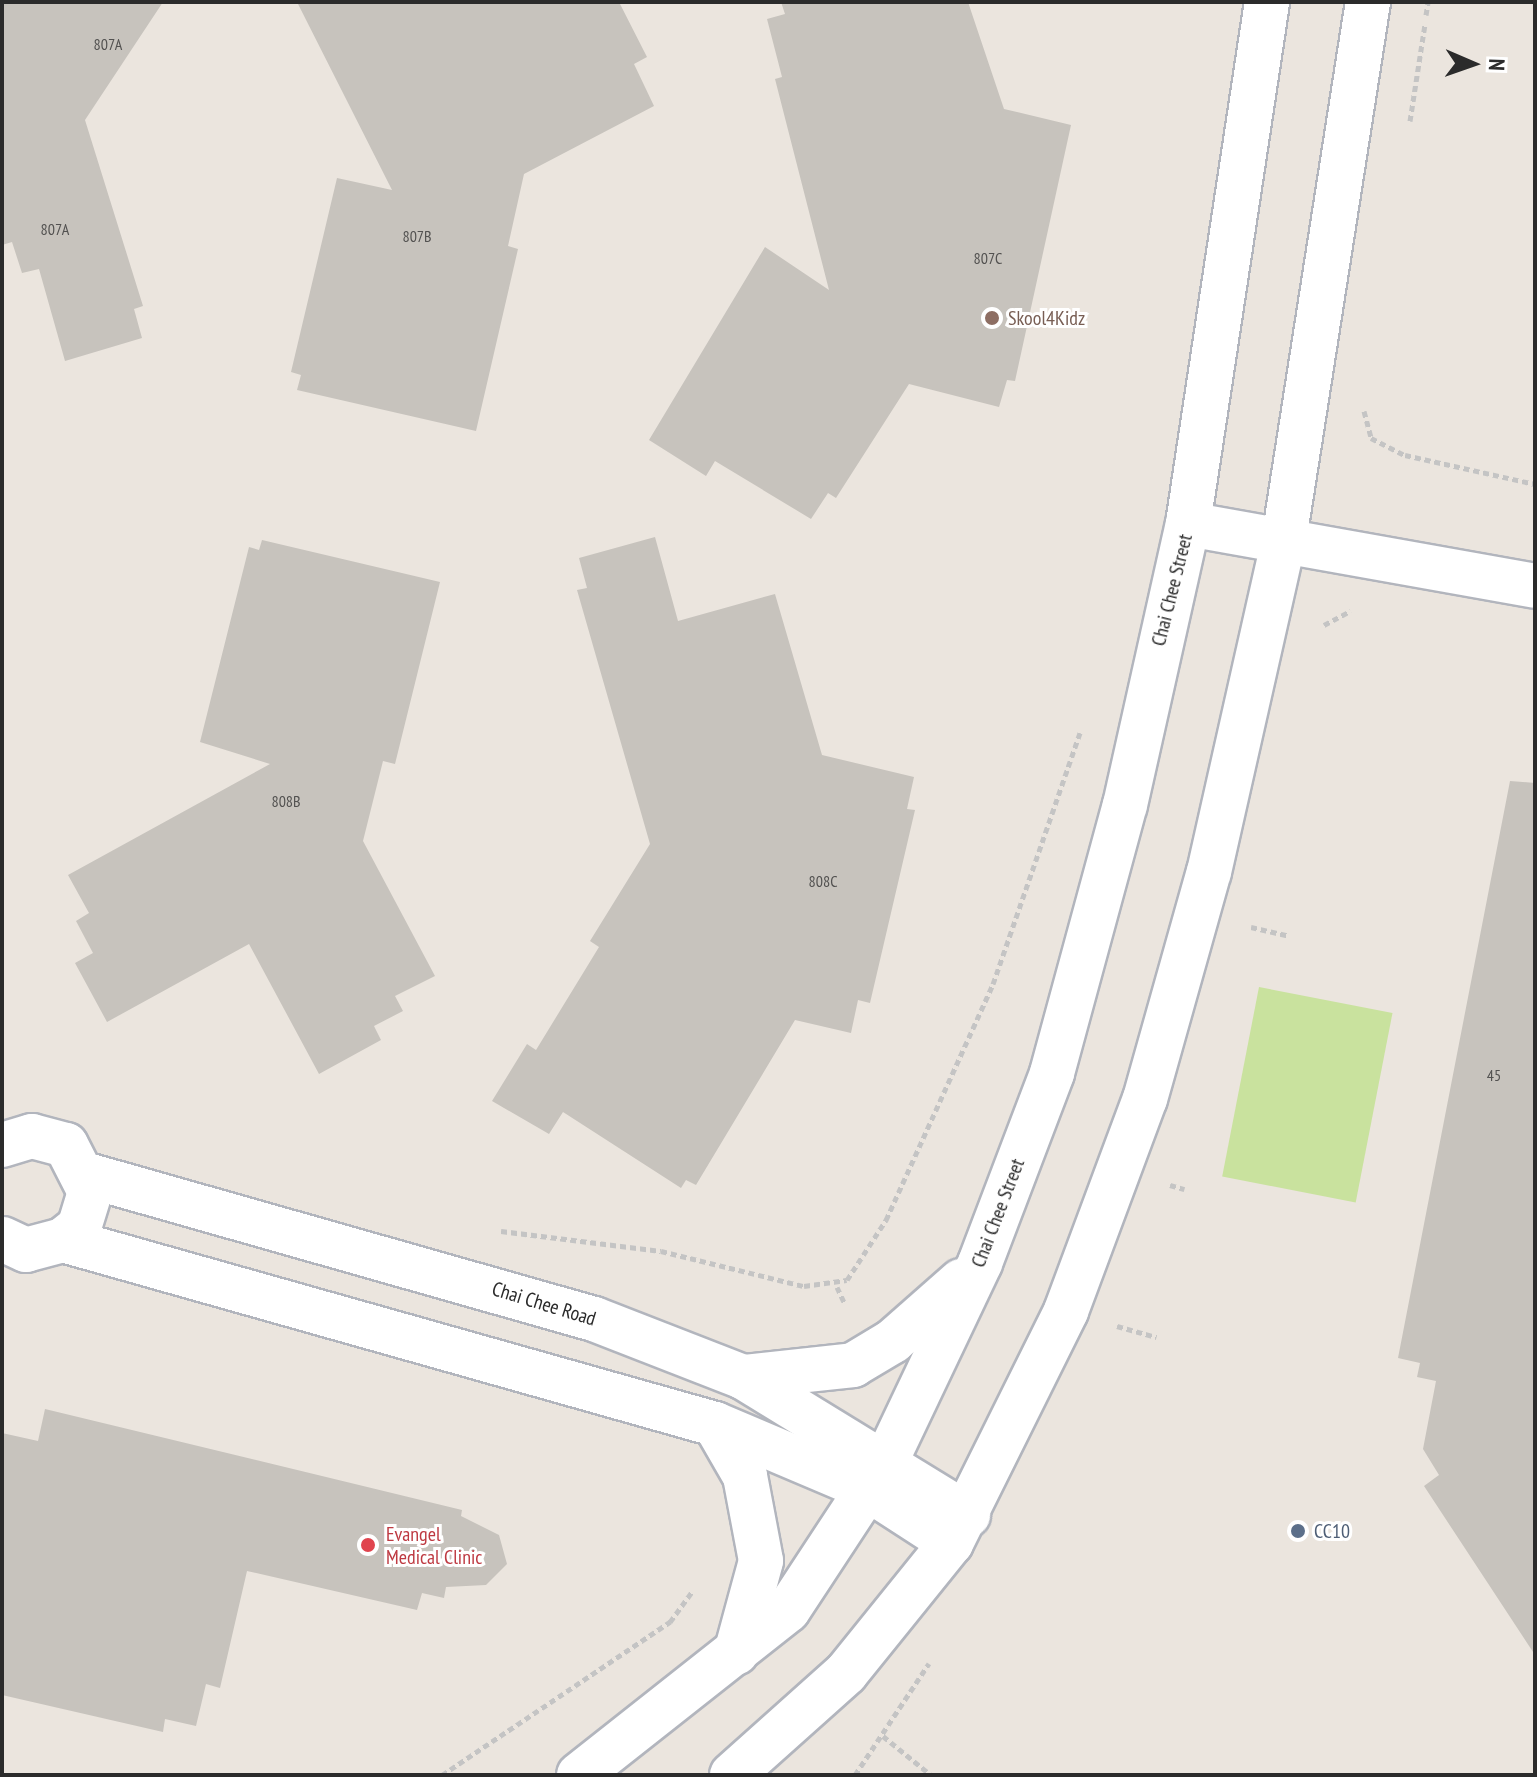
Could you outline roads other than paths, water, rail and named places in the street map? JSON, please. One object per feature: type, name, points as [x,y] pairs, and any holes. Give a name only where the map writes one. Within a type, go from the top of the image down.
[{"type":"street","name":"Chai Chee Street","points":[[579,1775],[788,1610],[878,1474],[980,1263],[1052,1073],[1125,805],[1188,524],[1267,2]]},
{"type":"street","points":[[732,1775],[846,1673],[960,1529],[1066,1311],[1145,1099],[1209,872],[1284,539],[1368,2]]},
{"type":"street","name":"Chai Chee Street","points":[[1188,524],[1535,586]]},
{"type":"street","points":[[2,1145],[50,1138],[79,1159],[87,1175],[88,1210],[63,1240]]},
{"type":"street","name":"Chai Chee Road","points":[[87,1175],[565,1310],[743,1377],[960,1529]]},
{"type":"street","name":"Chai Chee Road","points":[[2,1239],[26,1250],[63,1240],[715,1424],[878,1474]]},
{"type":"street","points":[[743,1377],[853,1365],[916,1323],[980,1263]]},
{"type":"street","points":[[715,1424],[745,1476],[761,1561],[736,1653]]},
{"type":"place","name":"Skool4Kidz","points":[[992,318]]},
{"type":"place","name":"CC10","points":[[1298,1531]]},
{"type":"place","name":"Evangel Medical Clinic","points":[[368,1545]]}]
